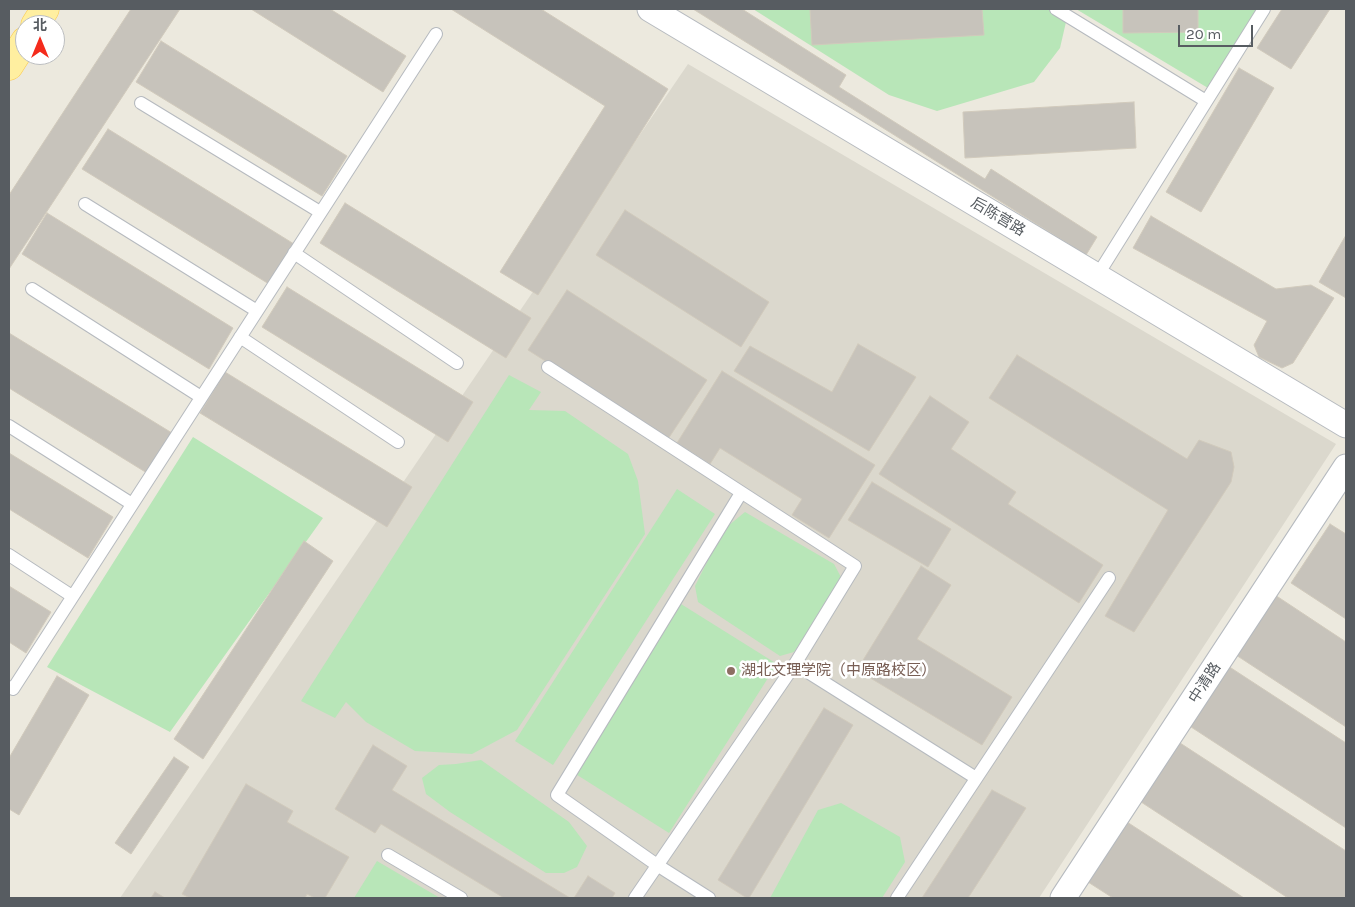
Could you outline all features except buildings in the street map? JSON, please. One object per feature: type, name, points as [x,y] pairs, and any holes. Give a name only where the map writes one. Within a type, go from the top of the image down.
[{"type":"street","name":"后陈营路","points":[[650,9],[1346,426]]},
{"type":"street","name":"中清路","points":[[1063,898],[1346,467]]},
{"type":"lane","points":[[1056,9],[1206,101]]},
{"type":"lane","points":[[1097,276],[1264,9]]},
{"type":"lane","points":[[9,687],[12,689],[436,34]]},
{"type":"lane","points":[[140,103],[320,212]]},
{"type":"lane","points":[[85,204],[257,311]]},
{"type":"lane","points":[[294,253],[457,363]]},
{"type":"lane","points":[[32,289],[201,397]]},
{"type":"lane","points":[[240,337],[398,442]]},
{"type":"lane","points":[[548,367],[854,566],[795,664],[635,898]]},
{"type":"lane","points":[[9,426],[132,504]]},
{"type":"lane","points":[[709,898],[657,865],[557,795],[741,493]]},
{"type":"lane","points":[[9,555],[72,596]]},
{"type":"lane","points":[[897,898],[1109,578]]},
{"type":"lane","points":[[795,664],[976,778]]},
{"type":"lane","points":[[388,855],[461,898]]},
{"type":"shaded area","name":"湖北文理学院（中原路校区）","points":[[688,64],[1336,444],[1039,898],[120,898]]},
{"type":"green space","points":[[753,9],[1069,9],[1060,48],[1034,82],[937,111],[889,95]]},
{"type":"green space","points":[[1076,9],[1264,9],[1213,91]]},
{"type":"green space","points":[[509,375],[541,392],[529,410],[565,411],[628,454],[638,481],[645,534],[517,730],[472,754],[415,751],[366,722],[346,702],[335,718],[301,701]]},
{"type":"green space","points":[[193,437],[323,518],[170,732],[47,667]]},
{"type":"green space","points":[[677,489],[715,514],[553,765],[515,741]]},
{"type":"green space","points":[[745,512],[834,564],[842,579],[794,652],[780,656],[698,602],[695,586],[723,530]]},
{"type":"green space","points":[[681,604],[777,664],[669,833],[574,773]]},
{"type":"green space","points":[[481,760],[569,822],[587,846],[577,867],[564,873],[546,873],[450,812],[426,794],[422,778],[439,765]]},
{"type":"green space","points":[[841,803],[900,837],[905,862],[882,898],[770,898],[818,810]]},
{"type":"green space","points":[[377,861],[440,898],[354,898]]},
{"type":"place","name":"湖北文理学院（中原路校区）","points":[[731,671]]}]
